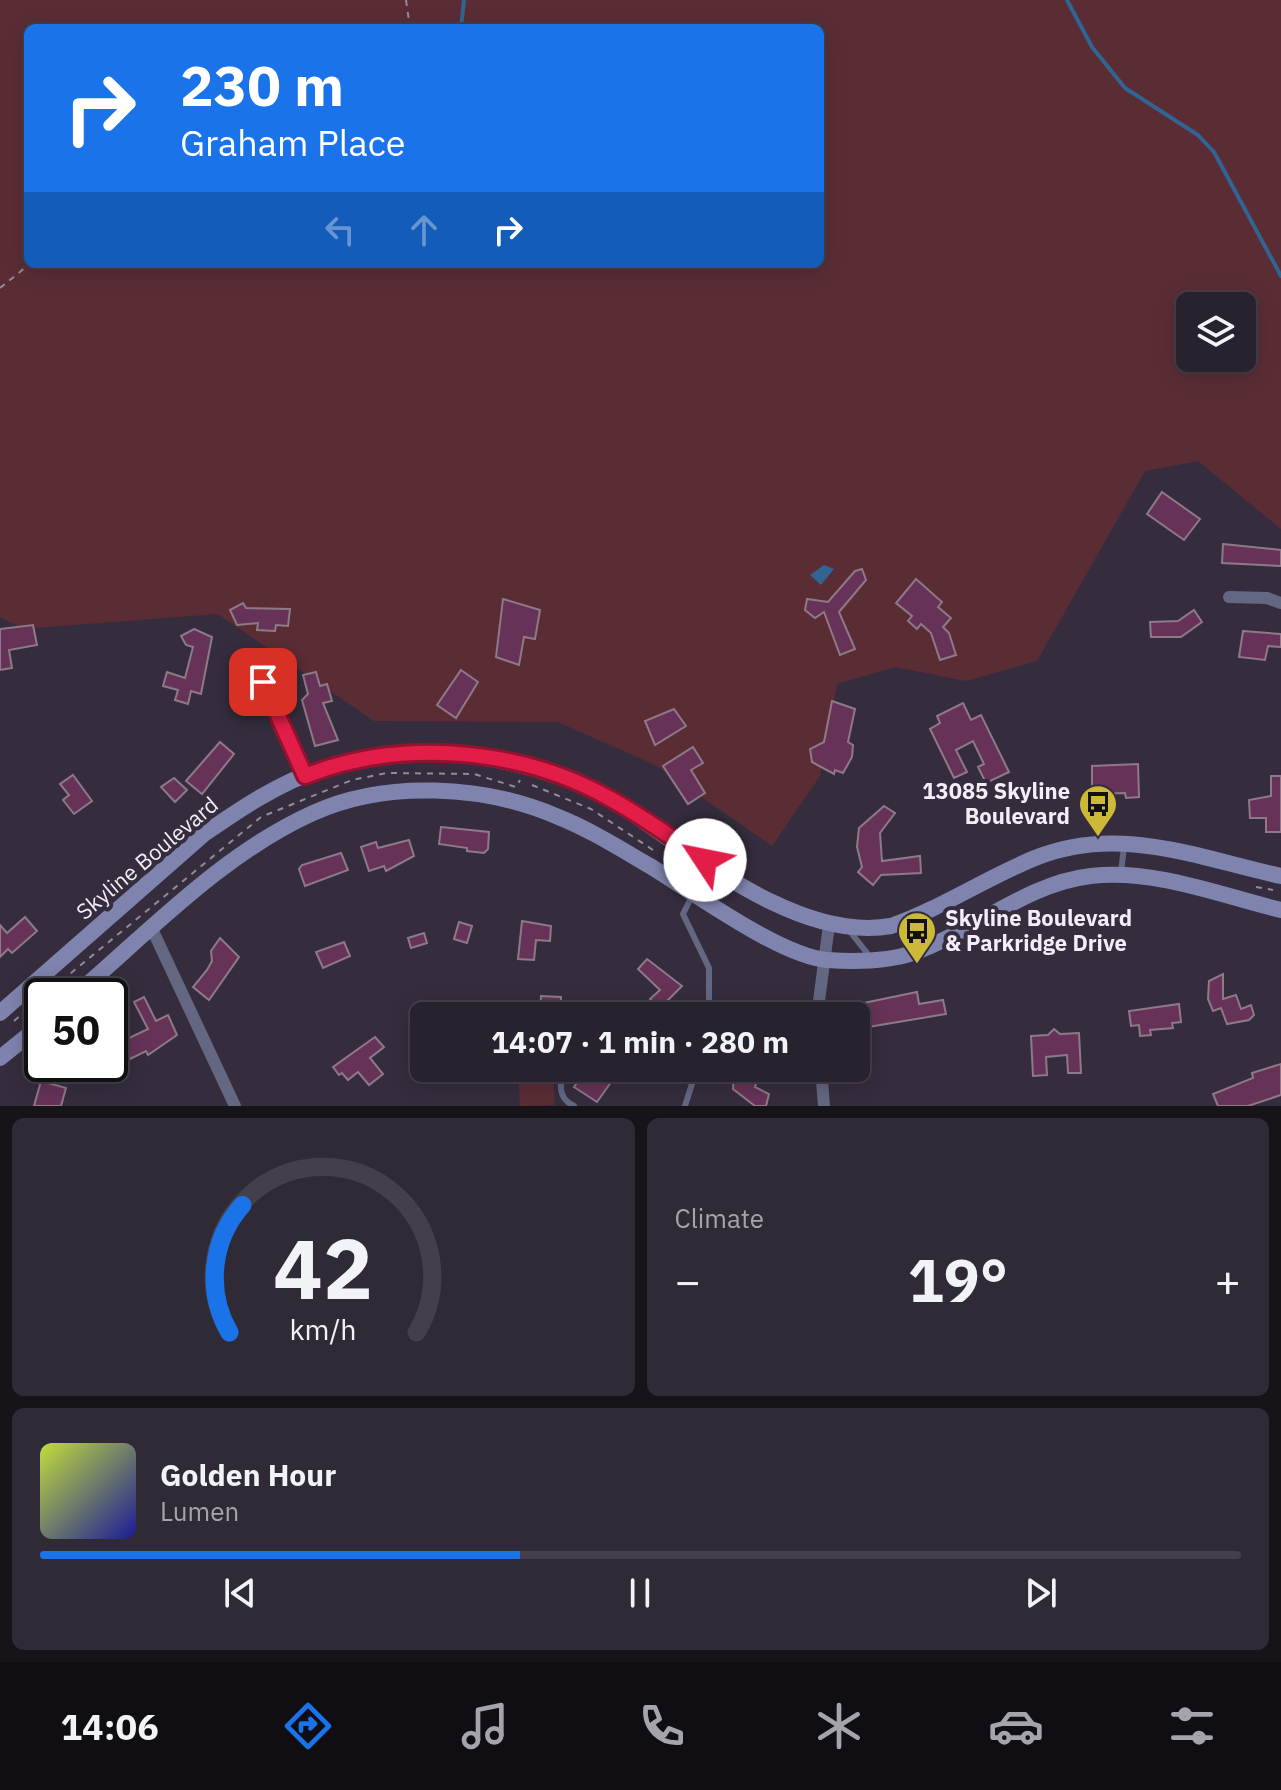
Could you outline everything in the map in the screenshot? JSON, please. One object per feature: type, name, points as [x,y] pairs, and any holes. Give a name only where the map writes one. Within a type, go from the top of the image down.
[{"type":"main road","name":"Skyline Boulevard","points":[[2,1021],[204,834],[241,809],[305,776],[384,756],[470,755],[510,760],[609,798],[764,899],[829,925],[891,926],[962,896],[1038,857],[1081,845],[1125,843],[1211,856],[1281,876]]},
{"type":"main road","points":[[95,978],[221,869],[313,813],[359,797],[405,791],[481,796],[552,814],[589,831],[769,940],[798,954],[824,960],[873,961],[912,953],[1050,887],[1088,876],[1148,876],[1281,910]]},
{"type":"main road","points":[[0,1058],[24,1039]]},
{"type":"street","points":[[1229,597],[1267,598],[1281,603]]},
{"type":"street","points":[[263,682],[305,776]]},
{"type":"street","points":[[819,1002],[829,925]]},
{"type":"street","points":[[152,929],[235,1106]]},
{"type":"street","points":[[822,1082],[824,1106]]},
{"type":"lane","points":[[1121,874],[1125,843]]},
{"type":"lane","points":[[693,892],[683,914],[709,968],[709,1002]]},
{"type":"lane","points":[[846,927],[873,961]]},
{"type":"lane","points":[[561,1082],[560,1090],[566,1102],[574,1106]]},
{"type":"lane","points":[[685,1106],[693,1082]]},
{"type":"path","points":[[406,0],[409,24]]},
{"type":"path","points":[[0,288],[25,268]]},
{"type":"path","points":[[66,978],[261,817],[352,780],[387,773],[474,774],[516,787],[520,779]]},
{"type":"path","points":[[532,785],[591,809],[663,857]]},
{"type":"path","points":[[2,1021],[24,1008]]},
{"type":"shaded area","points":[[0,0],[1281,0],[1281,529],[1198,461],[1145,471],[1037,661],[966,681],[895,667],[837,684],[820,776],[772,846],[655,765],[558,722],[374,721],[218,614],[23,629],[0,617]]},
{"type":"shaded area","points":[[519,1082],[554,1082],[555,1105],[520,1106]]},
{"type":"water","points":[[824,565],[834,569],[821,585],[810,575]]},
{"type":"building","points":[[1162,492],[1200,519],[1184,540],[1147,514]]},
{"type":"building","points":[[1223,544],[1281,550],[1281,566],[1222,563]]},
{"type":"building","points":[[862,569],[866,580],[839,612],[855,649],[840,655],[824,612],[815,618],[805,610],[807,599],[828,602],[855,571]]},
{"type":"building","points":[[916,579],[942,602],[938,607],[951,618],[943,627],[949,633],[956,655],[940,660],[931,633],[921,624],[917,629],[908,621],[912,616],[896,603]]},
{"type":"building","points":[[503,599],[540,610],[535,639],[524,637],[519,665],[496,657]]},
{"type":"building","points":[[243,603],[246,608],[290,609],[288,626],[276,625],[275,631],[257,630],[258,623],[237,625],[230,610]]},
{"type":"building","points":[[1194,610],[1202,622],[1181,637],[1151,637],[1150,622],[1178,621]]},
{"type":"building","points":[[33,625],[37,645],[9,650],[12,668],[0,670],[0,629]]},
{"type":"building","points":[[194,629],[212,637],[201,694],[191,691],[188,704],[175,700],[178,690],[163,686],[167,672],[185,678],[193,647],[186,645],[181,636]]},
{"type":"building","points":[[1243,631],[1281,634],[1281,647],[1268,646],[1265,660],[1239,657]]},
{"type":"building","points":[[461,670],[478,682],[456,718],[437,705]]},
{"type":"building","points":[[316,672],[320,686],[327,684],[332,701],[323,703],[338,740],[315,746],[302,700],[308,694],[303,675]]},
{"type":"building","points":[[832,701],[855,709],[848,742],[853,745],[852,757],[843,773],[835,770],[834,774],[812,762],[810,749],[824,742]]},
{"type":"building","points":[[963,703],[971,720],[981,715],[1009,772],[986,783],[978,767],[984,764],[973,741],[956,750],[967,772],[954,778],[930,729],[940,723],[937,716]]},
{"type":"building","points":[[674,709],[686,726],[655,745],[645,721]]},
{"type":"building","points":[[220,742],[234,754],[202,794],[186,781]]},
{"type":"building","points":[[693,747],[703,763],[691,770],[705,793],[688,804],[663,766]]},
{"type":"building","points":[[1138,764],[1139,797],[1126,798],[1125,793],[1092,794],[1092,766]]},
{"type":"building","points":[[73,775],[92,801],[74,814],[63,800],[69,795],[60,784]]},
{"type":"building","points":[[1271,776],[1281,776],[1281,832],[1266,832],[1266,818],[1250,818],[1249,800],[1271,796]]},
{"type":"building","points":[[174,778],[187,790],[175,802],[161,787]]},
{"type":"building","points":[[884,806],[895,813],[880,833],[882,861],[920,856],[921,873],[881,875],[873,885],[858,872],[862,867],[857,847],[859,828]]},
{"type":"building","points":[[441,827],[489,832],[488,849],[484,853],[439,844]]},
{"type":"building","points":[[409,840],[414,856],[386,871],[384,866],[369,871],[361,847],[376,842],[378,848]]},
{"type":"building","points":[[341,853],[348,870],[305,886],[299,869],[302,865]]},
{"type":"building","points":[[25,917],[37,931],[12,953],[8,949],[0,957],[0,925],[7,933]]},
{"type":"building","points":[[522,921],[551,926],[550,941],[536,940],[534,960],[518,959]]},
{"type":"building","points":[[459,922],[472,926],[467,943],[454,939]]},
{"type":"building","points":[[424,933],[427,943],[411,948],[408,938]]},
{"type":"building","points":[[220,938],[239,957],[209,1000],[193,987],[212,961],[211,951]]},
{"type":"building","points":[[344,942],[350,956],[323,968],[316,952]]},
{"type":"building","points":[[647,959],[682,986],[666,1002],[653,1002],[650,999],[660,990],[638,969]]},
{"type":"building","points":[[1223,974],[1223,999],[1236,995],[1241,1009],[1251,1005],[1254,1015],[1249,1020],[1227,1024],[1221,1008],[1213,1011],[1208,999],[1209,981]]},
{"type":"building","points":[[917,992],[919,1004],[943,1000],[946,1014],[870,1027],[868,1002]]},
{"type":"building","points":[[541,996],[561,997],[561,1002],[541,1002]]},
{"type":"building","points":[[144,997],[156,1021],[168,1015],[177,1035],[148,1055],[146,1051],[130,1059],[128,1039],[148,1029],[134,1002]]},
{"type":"building","points":[[1179,1004],[1181,1022],[1172,1023],[1173,1028],[1150,1030],[1151,1035],[1140,1036],[1139,1025],[1131,1026],[1129,1011]]},
{"type":"building","points":[[1054,1029],[1060,1034],[1079,1033],[1081,1073],[1068,1073],[1067,1055],[1046,1057],[1047,1075],[1033,1076],[1031,1036],[1048,1035]]},
{"type":"building","points":[[375,1037],[384,1047],[370,1058],[383,1074],[369,1085],[358,1072],[348,1080],[342,1073],[339,1075],[333,1067]]},
{"type":"building","points":[[1281,1064],[1281,1095],[1248,1106],[1218,1106],[1213,1094],[1253,1078],[1252,1073]]},
{"type":"building","points":[[41,1082],[66,1088],[61,1106],[34,1106]]},
{"type":"building","points":[[577,1082],[611,1082],[597,1102],[574,1087]]},
{"type":"building","points":[[733,1082],[756,1082],[755,1087],[769,1094],[766,1106],[755,1106],[733,1089]]},
{"type":"waterway","points":[[461,24],[464,0]]},
{"type":"waterway","points":[[1067,0],[1092,47],[1125,88],[1198,135],[1214,152],[1281,276]]},
{"type":"place","name":"13085 Skyline Boulevard","points":[[1098,838]]},
{"type":"place","name":"Skyline Boulevard & Parkridge Drive","points":[[917,965]]},
{"type":"route","points":[[263,682],[305,776],[384,756],[470,755],[510,760],[583,785],[609,798],[705,860]]}]
